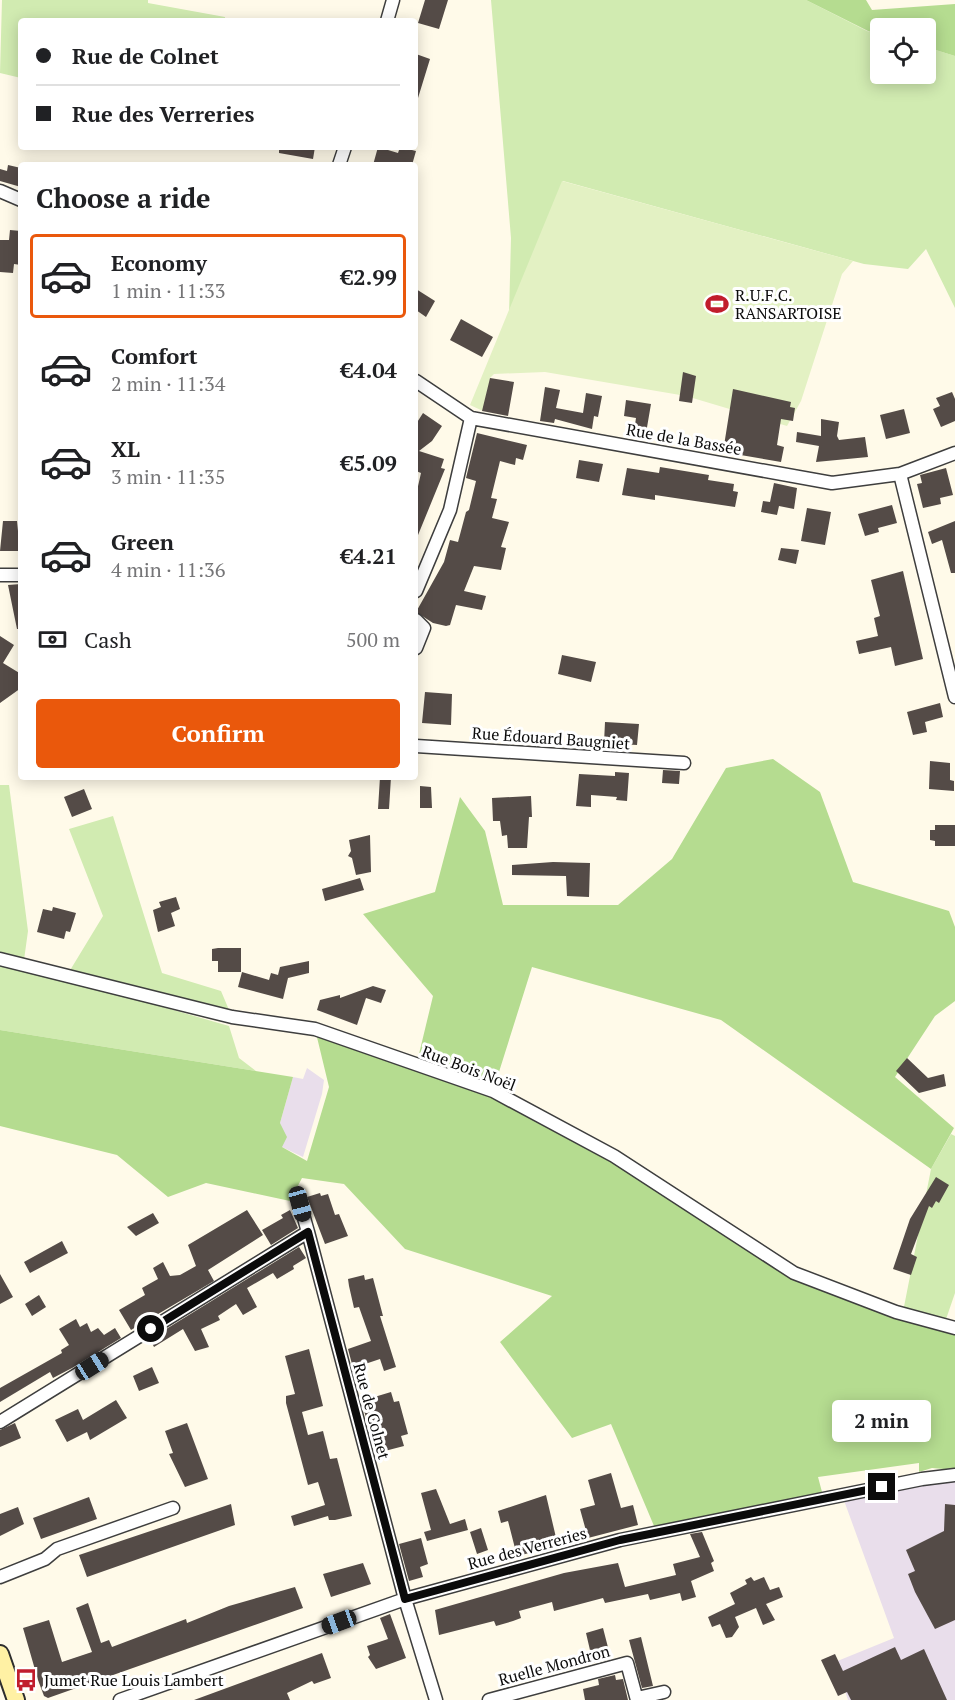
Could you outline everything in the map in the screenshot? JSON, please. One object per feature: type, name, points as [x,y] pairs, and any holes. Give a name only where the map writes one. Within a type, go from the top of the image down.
[{"type":"main road","points":[[0,1654],[16,1700]]},
{"type":"street","points":[[388,18],[393,0]]},
{"type":"street","points":[[0,191],[18,199]]},
{"type":"street","name":"Rue de la Bassée","points":[[418,382],[471,418],[832,483],[900,474],[955,453]]},
{"type":"street","points":[[418,586],[450,510],[471,418]]},
{"type":"street","points":[[900,474],[955,698]]},
{"type":"street","points":[[0,575],[18,575]]},
{"type":"street","points":[[418,622],[424,628],[418,643]]},
{"type":"street","name":"Rue Édouard Baugniet","points":[[418,746],[684,763]]},
{"type":"street","name":"Rue Bois Noël","points":[[0,959],[232,1017],[315,1029],[493,1091],[614,1156],[794,1274],[896,1312],[955,1328]]},
{"type":"street","name":"Rue de Colnet","points":[[300,1204],[405,1599]]},
{"type":"street","points":[[0,1422],[308,1232]]},
{"type":"street","name":"Rue des Verreries","points":[[120,1700],[405,1599],[620,1540],[922,1479],[955,1475]]},
{"type":"street","points":[[0,1577],[45,1558],[57,1549],[173,1508]]},
{"type":"street","points":[[405,1599],[436,1700]]},
{"type":"street","name":"Ruelle Mondron","points":[[489,1700],[627,1663],[637,1699],[664,1692]]},
{"type":"shaded area","points":[[307,1068],[324,1080],[303,1157],[282,1147],[280,1123],[293,1077],[303,1079]]},
{"type":"shaded area","points":[[955,1475],[955,1700],[848,1700],[835,1662],[894,1638],[842,1495]]},
{"type":"green space","points":[[2,0],[148,0],[148,3],[225,17],[18,18],[18,77],[0,73]]},
{"type":"green space","points":[[491,0],[806,0],[870,32],[870,84],[936,84],[936,50],[955,56],[955,308],[926,249],[908,269],[864,264],[563,181],[509,316],[511,238]]},
{"type":"green space","points":[[806,0],[866,0],[872,10],[955,4],[955,56],[936,50],[936,18],[870,18],[870,32]]},
{"type":"green space","points":[[562,181],[853,261],[842,274],[801,401],[787,426],[686,396],[545,372],[494,374],[490,378],[483,411],[470,405]]},
{"type":"green space","points":[[773,759],[820,792],[853,882],[949,911],[955,927],[955,1001],[935,1016],[895,1077],[954,1128],[931,1169],[721,1020],[532,967],[493,1091],[621,1161],[794,1273],[955,1328],[955,1470],[932,1468],[919,1472],[919,1463],[818,1477],[822,1492],[657,1533],[611,1424],[572,1438],[500,1342],[552,1296],[405,1249],[344,1184],[302,1178],[290,1201],[206,1183],[168,1197],[117,1155],[0,1126],[0,1030],[293,1077],[280,1123],[287,1137],[282,1147],[307,1161],[329,1087],[315,1029],[487,1088],[419,1054],[433,996],[363,914],[435,892],[460,797],[485,831],[503,905],[618,905],[672,859],[726,768]]},
{"type":"green space","points":[[0,785],[9,785],[28,931],[24,960],[0,952]]},
{"type":"green space","points":[[113,816],[162,973],[221,991],[232,1017],[69,972],[103,916],[69,829]]},
{"type":"green space","points":[[0,960],[229,1026],[239,1058],[256,1071],[0,1030]]},
{"type":"green space","points":[[951,1134],[955,1136],[955,1293],[944,1325],[902,1317],[931,1169]]},
{"type":"building","points":[[425,0],[448,0],[439,29],[418,23]]},
{"type":"building","points":[[418,55],[430,59],[418,98]]},
{"type":"building","points":[[279,150],[314,150],[313,159],[279,153]]},
{"type":"building","points":[[377,150],[398,153],[399,150],[416,151],[413,162],[374,162]]},
{"type":"building","points":[[8,165],[18,167],[18,186],[0,181],[0,169],[7,171]]},
{"type":"building","points":[[10,230],[18,231],[18,265],[14,264],[13,273],[0,272],[0,240],[9,240]]},
{"type":"building","points":[[418,290],[435,301],[426,317],[418,311]]},
{"type":"building","points":[[461,319],[493,337],[482,357],[450,340]]},
{"type":"building","points":[[683,372],[696,376],[692,403],[679,401]]},
{"type":"building","points":[[490,378],[514,382],[508,416],[482,411]]},
{"type":"building","points":[[545,387],[560,390],[556,408],[583,413],[586,393],[602,396],[598,417],[594,416],[592,429],[555,419],[554,423],[540,421]]},
{"type":"building","points":[[733,389],[791,402],[790,407],[795,408],[793,421],[781,419],[777,445],[784,447],[781,462],[723,452]]},
{"type":"building","points":[[952,392],[955,399],[955,421],[941,427],[933,409],[940,406],[936,398]]},
{"type":"building","points":[[626,400],[651,404],[645,439],[633,437],[636,418],[624,416]]},
{"type":"building","points":[[904,409],[910,433],[886,439],[880,415]]},
{"type":"building","points":[[423,413],[442,426],[432,441],[419,451],[444,459],[441,468],[445,469],[418,535],[418,486],[421,473],[418,472],[418,421]]},
{"type":"building","points":[[821,419],[839,422],[837,436],[839,440],[865,437],[868,457],[816,462],[819,446],[796,442],[797,432],[821,436]]},
{"type":"building","points":[[477,433],[527,445],[523,460],[516,458],[515,465],[500,461],[491,498],[497,499],[492,518],[509,522],[501,547],[506,548],[501,570],[474,566],[464,591],[486,596],[482,610],[456,605],[450,625],[446,626],[433,623],[418,613],[418,608],[444,562],[450,540],[458,542],[476,481],[466,478]]},
{"type":"building","points":[[579,460],[603,464],[599,482],[576,478]]},
{"type":"building","points":[[660,467],[709,475],[708,480],[734,484],[733,491],[738,492],[735,507],[655,495],[655,500],[622,495],[627,468],[659,473]]},
{"type":"building","points":[[946,468],[953,495],[940,498],[941,504],[923,508],[917,484],[922,483],[920,475]]},
{"type":"building","points":[[774,483],[797,488],[794,509],[779,506],[777,515],[761,512],[763,501],[770,502]]},
{"type":"building","points":[[892,505],[897,523],[878,528],[879,532],[865,536],[858,514]]},
{"type":"building","points":[[807,508],[831,512],[825,545],[801,541]]},
{"type":"building","points":[[3,521],[17,521],[18,551],[0,551]]},
{"type":"building","points":[[955,521],[955,573],[951,573],[942,540],[932,544],[928,532]]},
{"type":"building","points":[[781,548],[799,550],[796,564],[778,560]]},
{"type":"building","points":[[903,571],[923,659],[895,666],[891,647],[859,654],[856,641],[878,636],[874,618],[880,616],[871,580]]},
{"type":"building","points":[[18,584],[18,629],[17,629],[8,585]]},
{"type":"building","points":[[0,636],[14,645],[3,663],[18,672],[18,690],[0,703]]},
{"type":"building","points":[[562,655],[596,662],[591,682],[558,674]]},
{"type":"building","points":[[425,692],[452,694],[451,725],[422,723]]},
{"type":"building","points":[[940,703],[943,717],[925,722],[927,732],[913,735],[907,712]]},
{"type":"building","points":[[605,722],[639,724],[637,745],[604,743]]},
{"type":"building","points":[[930,761],[950,763],[950,780],[954,781],[954,791],[929,789]]},
{"type":"building","points":[[663,770],[680,771],[679,784],[662,783]]},
{"type":"building","points":[[615,772],[629,773],[627,801],[616,800],[617,797],[591,795],[591,807],[576,806],[579,774],[615,776]]},
{"type":"building","points":[[380,780],[391,780],[389,809],[378,809]]},
{"type":"building","points":[[420,786],[431,787],[432,808],[420,808]]},
{"type":"building","points":[[84,789],[92,809],[72,817],[64,797]]},
{"type":"building","points":[[531,796],[532,817],[529,817],[527,848],[508,848],[507,835],[502,836],[500,821],[493,821],[492,798]]},
{"type":"building","points":[[935,825],[955,825],[955,846],[935,846],[935,841],[930,840],[930,830],[935,830]]},
{"type":"building","points":[[370,835],[371,872],[356,875],[352,858],[348,856],[351,851],[349,840]]},
{"type":"building","points":[[553,862],[590,863],[589,897],[567,896],[566,876],[512,875],[512,865]]},
{"type":"building","points":[[360,878],[364,890],[325,901],[322,889]]},
{"type":"building","points":[[176,897],[180,909],[171,913],[175,926],[158,932],[153,910],[161,907],[159,902]]},
{"type":"building","points":[[53,907],[76,913],[70,932],[66,931],[64,939],[37,932],[43,909],[52,911]]},
{"type":"building","points":[[241,948],[241,972],[218,972],[218,961],[212,961],[212,949]]},
{"type":"building","points":[[309,961],[309,973],[288,978],[283,999],[238,987],[242,972],[269,980],[271,973],[278,975],[280,967]]},
{"type":"building","points":[[373,986],[386,990],[381,1003],[366,998],[357,1025],[317,1010],[320,1000],[340,995],[340,998]]},
{"type":"building","points":[[907,1058],[928,1078],[944,1074],[946,1086],[919,1093],[896,1071]]},
{"type":"building","points":[[936,1177],[949,1185],[939,1203],[936,1201],[932,1208],[929,1206],[911,1254],[917,1257],[911,1275],[893,1269],[910,1219]]},
{"type":"building","points":[[320,1193],[321,1196],[328,1194],[335,1215],[339,1214],[348,1236],[325,1244],[307,1197]]},
{"type":"building","points":[[247,1210],[263,1235],[208,1270],[214,1281],[131,1330],[119,1310],[145,1295],[142,1288],[158,1279],[153,1268],[163,1262],[170,1276],[180,1275],[196,1266],[188,1245]]},
{"type":"building","points":[[290,1210],[298,1228],[271,1245],[262,1230],[283,1218],[281,1215]]},
{"type":"building","points":[[153,1213],[159,1223],[136,1236],[127,1227]]},
{"type":"building","points":[[62,1241],[68,1253],[30,1273],[24,1262]]},
{"type":"building","points":[[299,1247],[306,1258],[293,1266],[294,1269],[277,1279],[273,1273],[247,1288],[257,1307],[243,1315],[236,1304],[218,1316],[220,1320],[201,1329],[209,1347],[195,1351],[183,1329],[154,1347],[150,1339]]},
{"type":"building","points":[[0,1274],[13,1297],[0,1304]]},
{"type":"building","points":[[364,1275],[365,1280],[373,1278],[383,1316],[380,1316],[396,1367],[384,1371],[380,1359],[353,1368],[348,1349],[371,1341],[359,1307],[354,1308],[348,1279]]},
{"type":"building","points":[[39,1295],[46,1307],[32,1316],[25,1304]]},
{"type":"building","points":[[76,1319],[80,1327],[87,1323],[91,1332],[98,1328],[104,1335],[115,1328],[121,1338],[72,1368],[53,1378],[50,1372],[0,1402],[0,1388],[62,1353],[61,1350],[69,1345],[59,1329]]},
{"type":"building","points":[[309,1349],[323,1406],[302,1412],[308,1435],[323,1431],[330,1459],[337,1458],[352,1516],[329,1520],[328,1516],[294,1526],[291,1516],[325,1505],[318,1482],[308,1485],[286,1403],[286,1396],[295,1394],[285,1356]]},
{"type":"building","points":[[152,1367],[159,1383],[139,1391],[133,1376]]},
{"type":"building","points":[[391,1392],[394,1402],[399,1401],[408,1434],[401,1436],[404,1446],[377,1453],[361,1401]]},
{"type":"building","points":[[116,1400],[127,1418],[90,1440],[87,1432],[67,1442],[55,1420],[78,1409],[83,1420]]},
{"type":"building","points":[[15,1423],[21,1438],[0,1447],[0,1430]]},
{"type":"building","points":[[187,1423],[208,1479],[185,1487],[169,1454],[173,1453],[165,1431]]},
{"type":"building","points":[[611,1473],[621,1508],[633,1505],[638,1525],[588,1538],[580,1509],[595,1505],[588,1480]]},
{"type":"building","points":[[436,1489],[450,1524],[465,1519],[468,1530],[427,1541],[424,1532],[431,1530],[421,1493]]},
{"type":"building","points":[[546,1495],[558,1546],[517,1556],[508,1521],[501,1523],[498,1511]]},
{"type":"building","points":[[89,1497],[97,1519],[41,1539],[33,1518]]},
{"type":"building","points":[[231,1504],[235,1525],[87,1577],[79,1555]]},
{"type":"building","points":[[945,1504],[955,1505],[955,1620],[935,1629],[908,1574],[915,1571],[906,1550],[944,1531]]},
{"type":"building","points":[[18,1507],[24,1524],[0,1536],[0,1514]]},
{"type":"building","points":[[481,1528],[488,1550],[477,1554],[470,1532]]},
{"type":"building","points":[[702,1532],[714,1561],[711,1563],[714,1571],[691,1581],[696,1597],[682,1601],[680,1593],[650,1600],[648,1594],[605,1603],[603,1598],[554,1611],[552,1602],[519,1611],[521,1618],[496,1626],[494,1621],[439,1635],[435,1610],[564,1573],[618,1563],[625,1587],[676,1575],[673,1564],[700,1557],[690,1534]]},
{"type":"building","points":[[421,1538],[428,1564],[420,1567],[423,1577],[409,1581],[399,1544]]},
{"type":"building","points":[[363,1563],[371,1584],[331,1597],[323,1574]]},
{"type":"building","points":[[751,1577],[754,1581],[764,1577],[770,1590],[779,1587],[783,1597],[766,1604],[775,1620],[763,1625],[756,1608],[735,1617],[739,1627],[732,1637],[726,1638],[720,1624],[712,1627],[708,1617],[735,1604],[730,1593],[747,1584],[745,1580]]},
{"type":"building","points":[[295,1587],[303,1608],[48,1698],[44,1696],[38,1680],[23,1628],[49,1620],[62,1662],[92,1652],[76,1608],[88,1603],[101,1643],[109,1640],[112,1647],[186,1619],[187,1623],[229,1606]]},
{"type":"building","points":[[390,1614],[406,1658],[376,1669],[368,1657],[370,1655],[367,1646],[388,1639],[380,1618]]},
{"type":"building","points":[[603,1628],[611,1659],[593,1663],[586,1633]]},
{"type":"building","points":[[641,1637],[653,1686],[642,1688],[629,1640]]},
{"type":"building","points":[[895,1647],[901,1660],[924,1649],[947,1700],[851,1700],[847,1692],[838,1696],[821,1660],[835,1654],[843,1671]]},
{"type":"building","points":[[322,1653],[331,1678],[314,1684],[312,1681],[287,1693],[290,1700],[194,1700]]},
{"type":"building","points":[[615,1675],[616,1680],[623,1679],[628,1700],[585,1700],[583,1689],[599,1685],[598,1679]]},
{"type":"place","name":"R.U.F.C. RANSARTOISE","points":[[717,304]]},
{"type":"place","name":"Jumet Rue Louis Lambert","points":[[26,1680]]},
{"type":"route","points":[[151,1329],[308,1232],[405,1599],[620,1540],[882,1487]]}]
